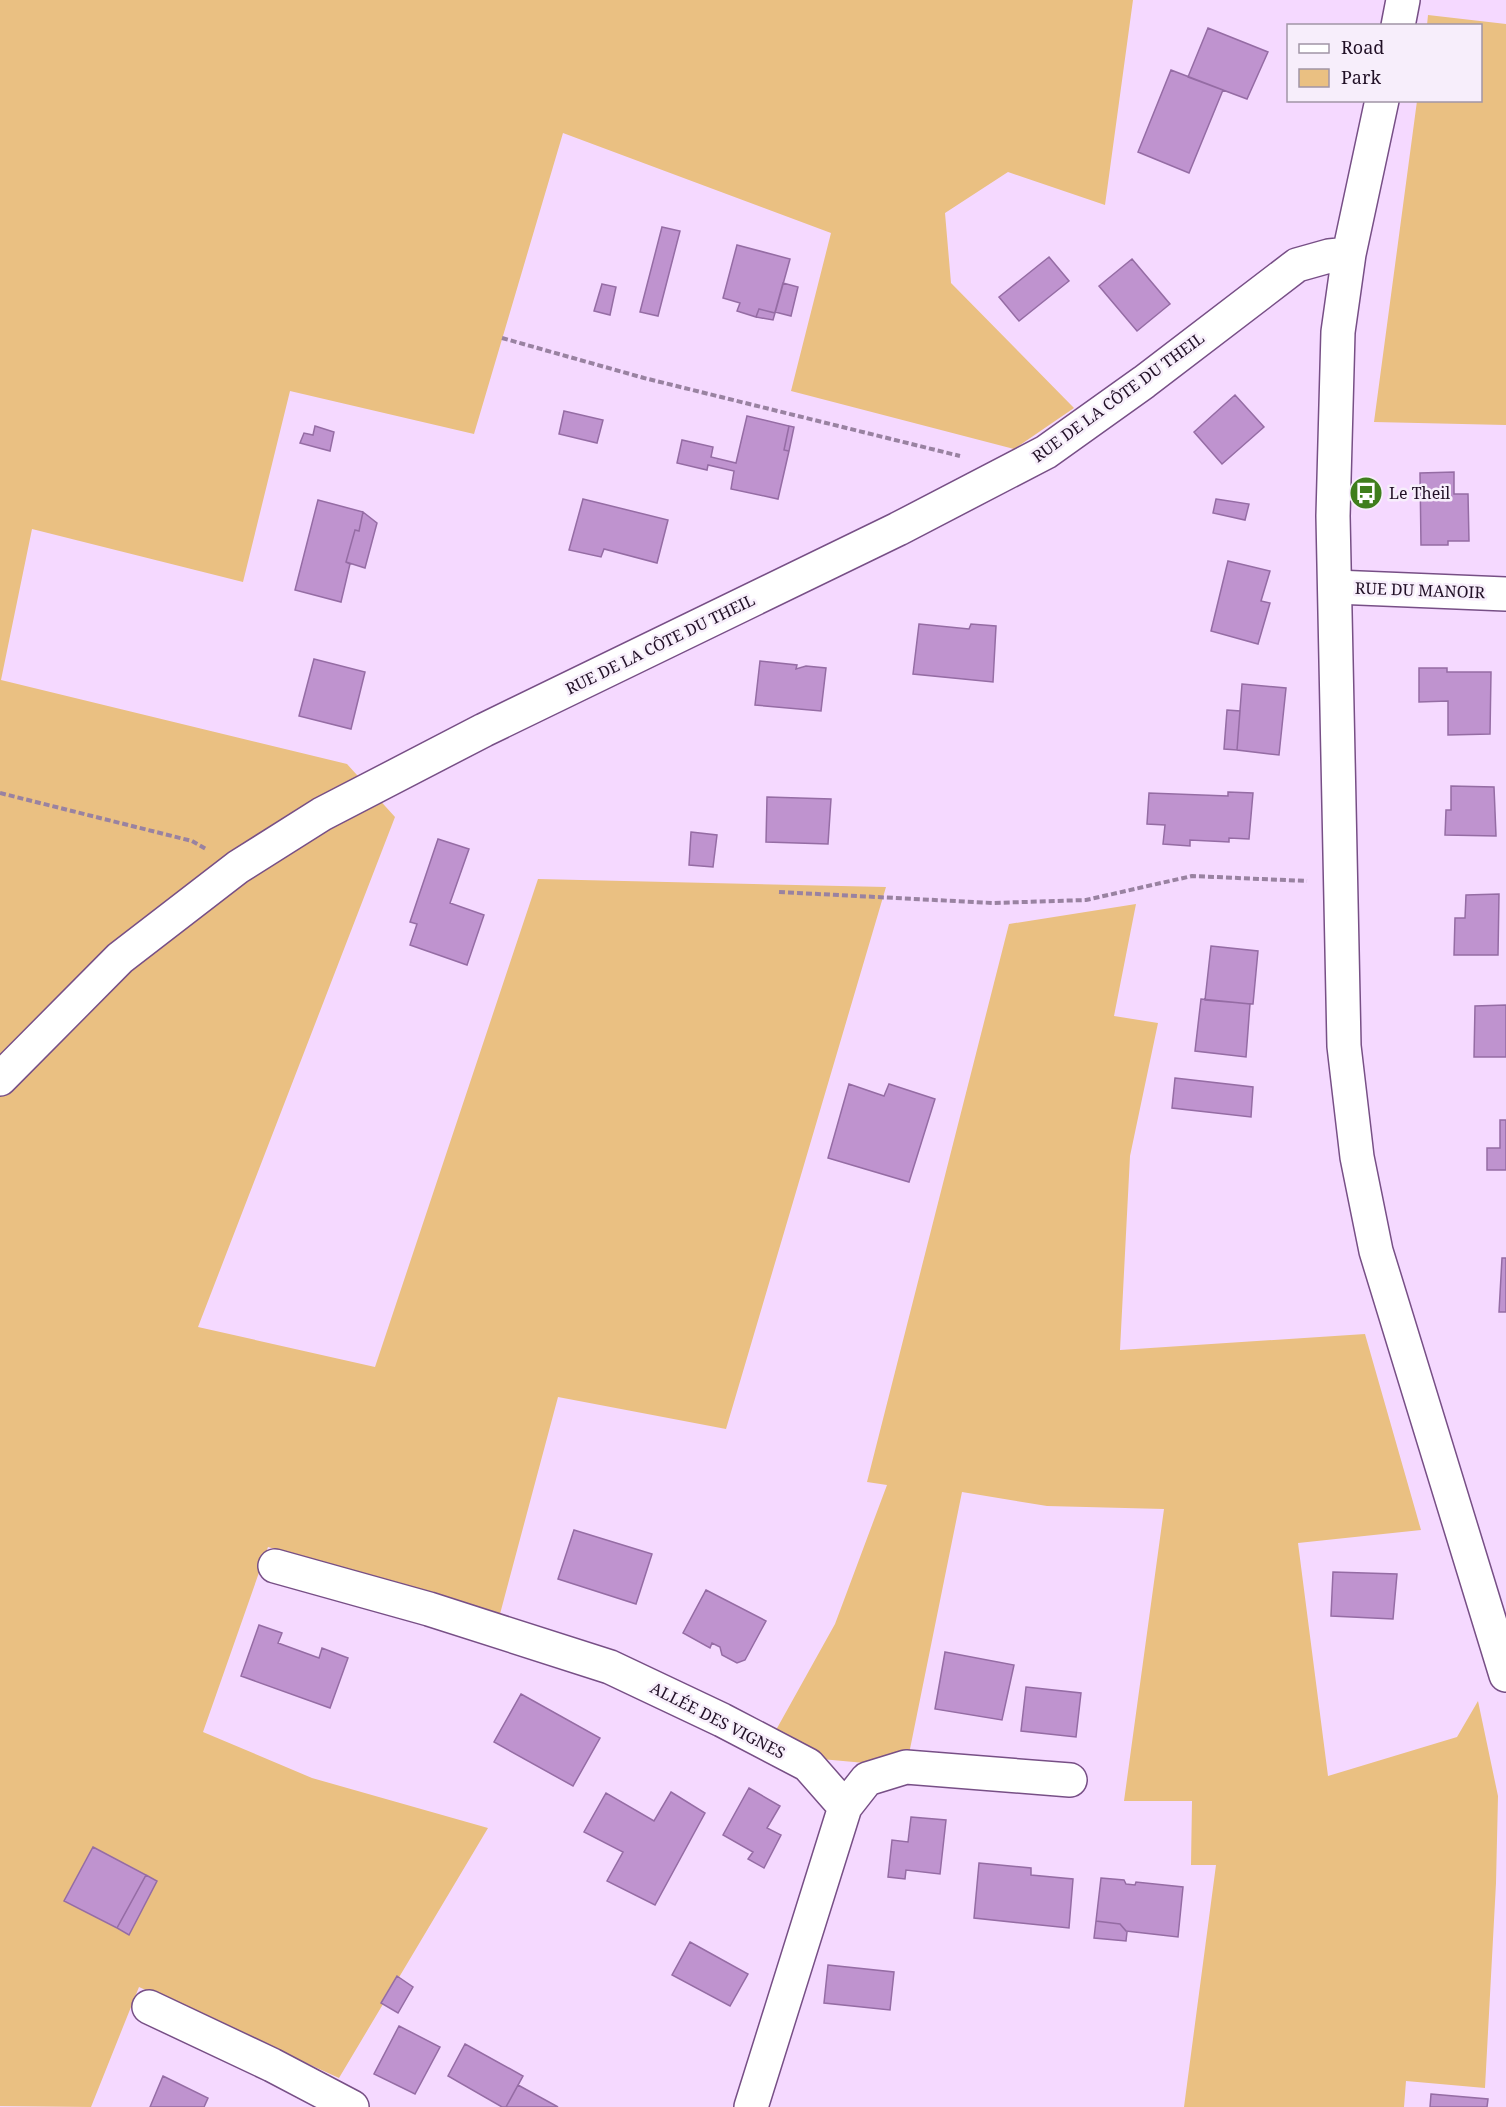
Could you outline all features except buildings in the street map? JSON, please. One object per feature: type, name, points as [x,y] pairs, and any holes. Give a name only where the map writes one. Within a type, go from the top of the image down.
[{"type":"street","points":[[1398,24],[1403,0]]},
{"type":"street","points":[[1382,102],[1349,254],[1338,332],[1333,516],[1344,1046],[1357,1157],[1376,1251],[1506,1675]]},
{"type":"street","name":"RUE DE LA CÔTE DU THEIL","points":[[0,1079],[120,958],[238,867],[322,814],[484,730],[898,529],[1046,452],[1144,382],[1297,265],[1329,256],[1349,254]]},
{"type":"street","name":"RUE DU MANOIR","points":[[1335,587],[1506,594]]},
{"type":"street","name":"ALLÉE DES VIGNES","points":[[275,1566],[429,1609],[610,1667],[722,1720],[808,1766],[845,1807]]},
{"type":"street","points":[[751,2107],[845,1807],[867,1779],[906,1767],[1070,1780]]},
{"type":"street","points":[[149,2007],[272,2065],[352,2107]]},
{"type":"path","points":[[502,338],[644,378],[967,458],[994,479]]},
{"type":"path","points":[[0,793],[192,841],[238,867]]},
{"type":"path","points":[[779,892],[993,903],[1086,900],[1192,876],[1341,883]]},
{"type":"green space","points":[[0,0],[1133,0],[1105,205],[1008,172],[945,213],[951,283],[1074,408],[1014,449],[791,391],[831,233],[563,133],[474,434],[290,391],[243,582],[32,529],[1,680],[347,764],[395,817],[198,1327],[375,1367],[538,879],[886,887],[726,1429],[558,1397],[500,1614],[268,1547],[203,1732],[312,1778],[488,1828],[339,2078],[139,1987],[91,2107],[0,2106]]},
{"type":"green space","points":[[1428,15],[1506,24],[1506,425],[1374,422],[1417,102],[1482,102],[1482,24],[1427,24]]},
{"type":"green space","points":[[1136,904],[1114,1016],[1158,1023],[1130,1156],[1120,1350],[1365,1334],[1421,1530],[1298,1543],[1328,1776],[1457,1737],[1478,1701],[1498,1796],[1496,1883],[1485,2088],[1406,2081],[1404,2107],[1184,2107],[1216,1865],[1191,1865],[1192,1801],[1124,1801],[1164,1509],[1047,1506],[962,1492],[909,1754],[865,1763],[821,1759],[776,1730],[835,1624],[887,1485],[867,1482],[1009,924]]},
{"type":"place","name":"Le Theil","points":[[1366,493]]}]
